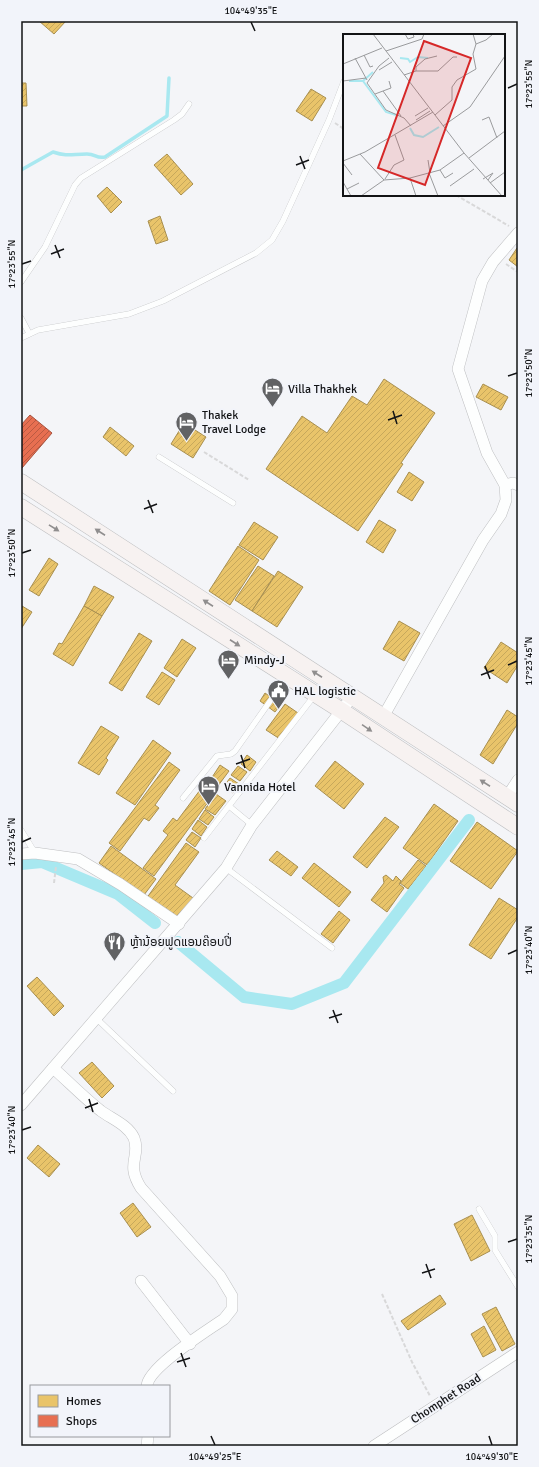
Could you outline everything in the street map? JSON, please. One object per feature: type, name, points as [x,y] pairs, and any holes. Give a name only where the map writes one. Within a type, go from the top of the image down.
[{"type":"main road","points":[[21,482],[513,800]]},
{"type":"main road","points":[[21,507],[342,711],[518,827]]},
{"type":"street","points":[[383,717],[483,540],[501,514],[506,500],[505,485],[487,453],[458,369],[482,281],[515,230]]},
{"type":"street","points":[[505,485],[513,483],[518,484]]},
{"type":"street","points":[[21,1105],[98,1019],[226,868],[252,825],[352,697]]},
{"type":"street","points":[[513,800],[518,780]]},
{"type":"street","points":[[21,854],[35,853],[58,855],[78,859],[120,884],[179,924]]},
{"type":"street","points":[[53,1068],[101,1111],[131,1132],[136,1146],[133,1166],[134,1177],[141,1188],[154,1200],[220,1276],[232,1296],[232,1309],[224,1319],[157,1368],[147,1381],[147,1385]]},
{"type":"street","points":[[141,1281],[190,1344]]},
{"type":"street","name":"Chomphet Road","points":[[374,1446],[518,1352]]},
{"type":"lane","points":[[21,338],[38,330],[129,314],[163,301],[261,249],[272,240],[283,221],[329,120],[343,84]]},
{"type":"lane","points":[[21,282],[45,246],[75,185],[81,178],[174,120],[182,114],[188,104]]},
{"type":"lane","points":[[21,318],[29,334]]},
{"type":"lane","points":[[159,457],[233,502]]},
{"type":"lane","points":[[183,798],[217,756],[231,754],[235,751],[287,676]]},
{"type":"lane","points":[[204,838],[315,694]]},
{"type":"lane","points":[[229,806],[252,825]]},
{"type":"lane","points":[[21,830],[35,853]]},
{"type":"lane","points":[[226,868],[332,948]]},
{"type":"lane","points":[[98,1019],[173,1091]]},
{"type":"lane","points":[[479,1209],[495,1236],[495,1250],[518,1287]]},
{"type":"path","points":[[458,196],[515,230]]},
{"type":"path","points":[[497,258],[518,272]]},
{"type":"path","points":[[204,452],[250,480]]},
{"type":"path","points":[[54,883],[58,855]]},
{"type":"path","points":[[382,1294],[412,1362],[435,1406]]},
{"type":"building: Homes","points":[[39,21],[66,21],[54,34]]},
{"type":"building: Homes","points":[[21,83],[26,83],[27,106],[21,106]]},
{"type":"building: Homes","points":[[311,89],[326,98],[312,121],[296,111]]},
{"type":"building: Homes","points":[[167,154],[193,184],[181,195],[154,165]]},
{"type":"building: Homes","points":[[107,187],[122,202],[111,213],[97,196]]},
{"type":"building: Homes","points":[[160,216],[168,240],[156,244],[148,221]]},
{"type":"building: Homes","points":[[517,248],[518,249],[518,267],[509,260]]},
{"type":"building: Homes","points":[[384,379],[435,413],[358,531],[266,469],[302,416],[327,433],[352,396],[367,405]]},
{"type":"building: Homes","points":[[483,384],[508,397],[501,410],[476,397]]},
{"type":"building: Homes","points":[[184,423],[206,437],[193,458],[171,444]]},
{"type":"building: Homes","points":[[110,427],[134,446],[126,456],[103,437]]},
{"type":"building: Homes","points":[[409,472],[424,482],[412,501],[397,492]]},
{"type":"building: Homes","points":[[379,520],[396,530],[383,553],[366,542]]},
{"type":"building: Homes","points":[[254,522],[278,537],[263,560],[239,545]]},
{"type":"building: Homes","points":[[238,546],[259,560],[230,605],[209,591]]},
{"type":"building: Homes","points":[[49,558],[58,564],[39,596],[29,590]]},
{"type":"building: Homes","points":[[258,566],[274,576],[252,611],[235,600]]},
{"type":"building: Homes","points":[[278,571],[303,587],[277,627],[252,611]]},
{"type":"building: Homes","points":[[94,586],[114,597],[102,616],[84,606]]},
{"type":"building: Homes","points":[[22,606],[32,612],[21,629],[21,608]]},
{"type":"building: Homes","points":[[84,606],[102,616],[73,666],[53,654],[59,643],[62,644]]},
{"type":"building: Homes","points":[[399,621],[420,633],[404,661],[383,649]]},
{"type":"building: Homes","points":[[139,633],[152,641],[122,691],[109,683]]},
{"type":"building: Homes","points":[[182,639],[196,648],[177,677],[164,668]]},
{"type":"building: Homes","points":[[501,642],[518,653],[518,665],[507,683],[484,668]]},
{"type":"building: Homes","points":[[162,672],[175,680],[159,705],[146,697]]},
{"type":"building: Homes","points":[[265,693],[281,704],[275,712],[260,701]]},
{"type":"building: Homes","points":[[285,704],[298,713],[280,739],[266,730]]},
{"type":"building: Homes","points":[[507,710],[518,717],[518,723],[493,764],[480,755]]},
{"type":"building: Homes","points":[[101,726],[119,737],[106,758],[108,760],[99,775],[78,763]]},
{"type":"building: Homes","points":[[153,740],[171,753],[135,805],[116,793]]},
{"type":"building: Homes","points":[[247,755],[256,762],[250,771],[241,764]]},
{"type":"building: Homes","points":[[335,761],[364,784],[344,809],[315,786]]},
{"type":"building: Homes","points":[[169,762],[180,770],[155,805],[159,808],[149,821],[144,818],[120,851],[109,843]]},
{"type":"building: Homes","points":[[220,765],[229,771],[215,790],[207,785]]},
{"type":"building: Homes","points":[[238,766],[247,772],[240,781],[231,775]]},
{"type":"building: Homes","points":[[230,778],[239,784],[233,793],[224,786]]},
{"type":"building: Homes","points":[[203,786],[214,794],[154,876],[143,868],[168,835],[163,831],[173,818],[177,821]]},
{"type":"building: Homes","points":[[216,794],[226,801],[215,815],[205,809]]},
{"type":"building: Homes","points":[[434,804],[458,821],[427,865],[403,848]]},
{"type":"building: Homes","points":[[205,810],[214,817],[208,825],[199,819]]},
{"type":"building: Homes","points":[[385,817],[399,827],[367,868],[353,857]]},
{"type":"building: Homes","points":[[198,820],[207,827],[201,836],[192,829]]},
{"type":"building: Homes","points":[[477,822],[518,851],[491,889],[450,861]]},
{"type":"building: Homes","points":[[192,832],[201,838],[195,847],[186,840]]},
{"type":"building: Homes","points":[[186,843],[199,852],[175,885],[193,898],[177,921],[146,899]]},
{"type":"building: Homes","points":[[111,846],[156,879],[144,895],[99,863]]},
{"type":"building: Homes","points":[[277,851],[298,867],[291,876],[269,860]]},
{"type":"building: Homes","points":[[418,860],[426,866],[408,889],[400,883]]},
{"type":"building: Homes","points":[[314,863],[351,892],[339,907],[302,878]]},
{"type":"building: Homes","points":[[386,875],[393,881],[396,876],[401,881],[399,884],[404,888],[387,912],[371,900],[384,883],[383,877]]},
{"type":"building: Homes","points":[[499,898],[518,910],[518,917],[491,959],[469,945]]},
{"type":"building: Homes","points":[[339,911],[350,920],[333,943],[321,934]]},
{"type":"building: Homes","points":[[37,977],[64,1006],[54,1016],[27,986]]},
{"type":"building: Homes","points":[[92,1062],[114,1086],[102,1098],[79,1073]]},
{"type":"building: Homes","points":[[38,1145],[60,1164],[49,1177],[27,1158]]},
{"type":"building: Homes","points":[[133,1203],[151,1227],[137,1237],[120,1213]]},
{"type":"building: Homes","points":[[472,1215],[490,1251],[471,1261],[454,1224]]},
{"type":"building: Homes","points":[[440,1295],[446,1304],[408,1330],[401,1321]]},
{"type":"building: Homes","points":[[496,1307],[515,1344],[502,1351],[482,1314]]},
{"type":"building: Homes","points":[[484,1326],[496,1350],[483,1357],[471,1334]]},
{"type":"building: Shops","points":[[30,415],[52,433],[22,468],[21,425]]},
{"type":"waterway","points":[[21,170],[53,152],[66,155],[87,154],[105,157],[167,116],[169,78]]},
{"type":"waterway","points":[[178,942],[244,997],[292,1004],[344,983],[469,820]]},
{"type":"waterway","points":[[21,864],[42,862],[118,894],[155,923]]},
{"type":"place","name":"Villa Thakhek","points":[[273,408]]},
{"type":"place","name":"Thakek Travel Lodge","points":[[187,442]]},
{"type":"place","name":"Mindy-J","points":[[229,680]]},
{"type":"place","name":"HAL logistic","points":[[278,710]]},
{"type":"place","name":"Vannida Hotel","points":[[208,806]]},
{"type":"place","name":"ຫຼ້ານ້ອຍຟູດແອນຄ໊ອບປີ່","points":[[115,962]]}]
